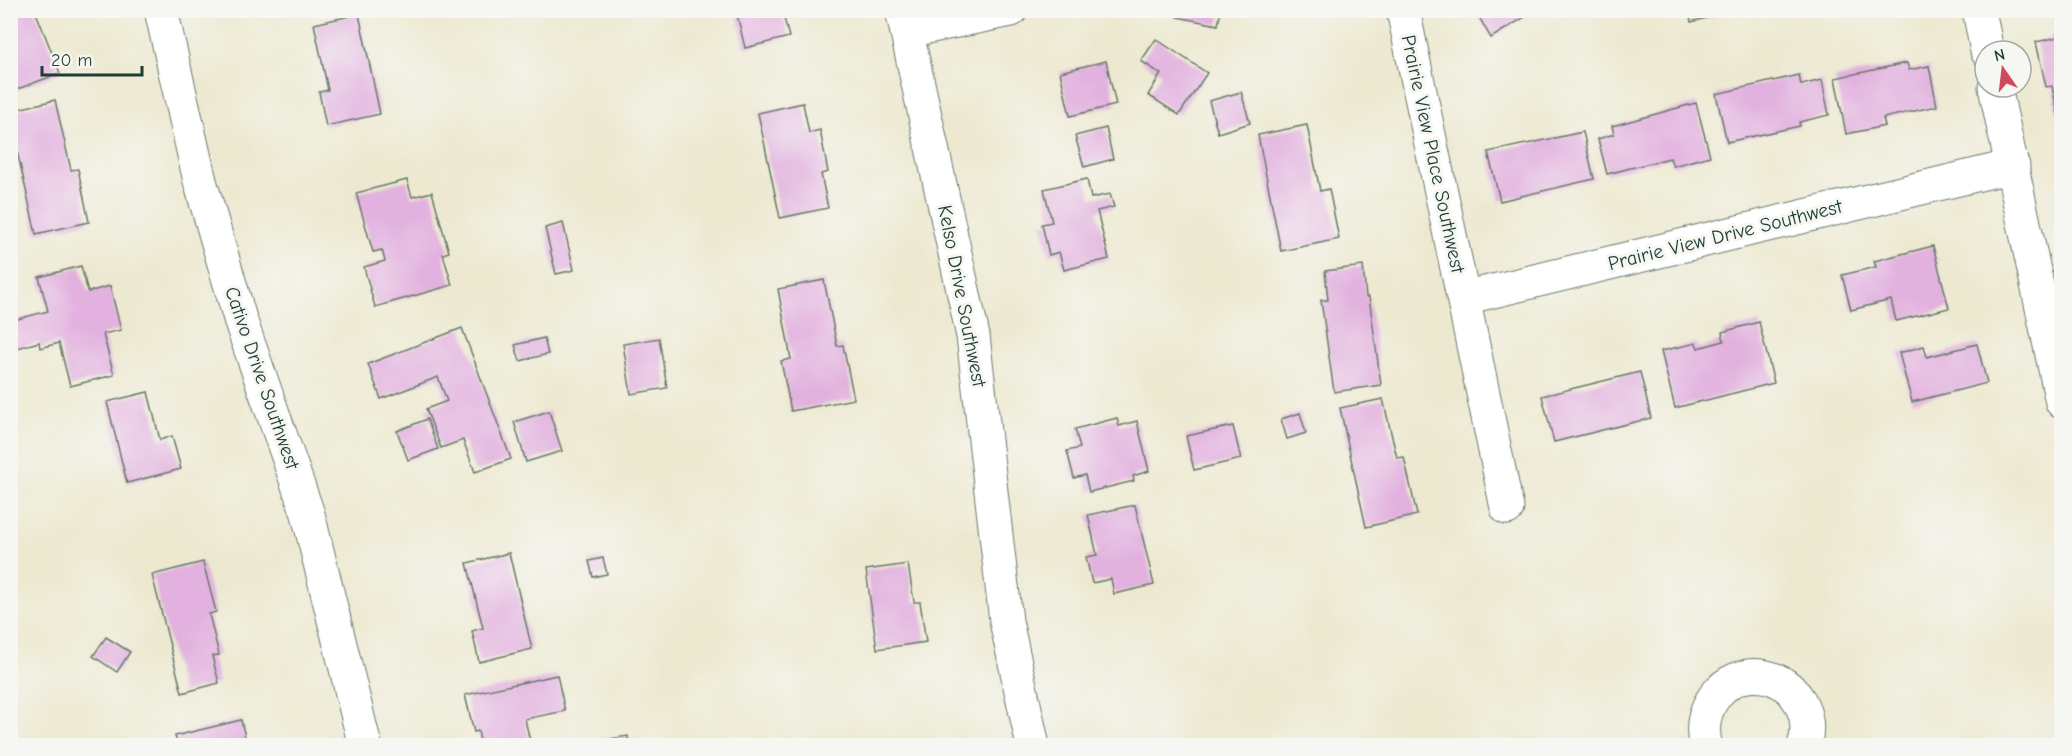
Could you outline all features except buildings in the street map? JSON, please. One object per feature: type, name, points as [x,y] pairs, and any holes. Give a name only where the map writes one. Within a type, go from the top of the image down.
[{"type":"street","name":"Cativo Drive Southwest","points":[[161,10],[200,181],[241,322],[308,514],[364,746]]},
{"type":"street","points":[[904,21],[1011,10]]},
{"type":"street","name":"Prairie View Place Southwest","points":[[1403,10],[1507,508]]},
{"type":"street","points":[[1978,10],[1985,39]]},
{"type":"street","name":"Kelso Drive Southwest","points":[[904,21],[974,336],[1006,621],[1033,746]]},
{"type":"street","points":[[1998,99],[2061,402]]},
{"type":"street","name":"Prairie View Drive Southwest","points":[[1466,312],[2013,166]]},
{"type":"street","points":[[1706,746],[1703,720],[1708,705],[1718,692],[1731,682],[1746,676],[1763,676],[1779,681],[1792,691],[1802,704],[1808,720],[1804,746]]}]
